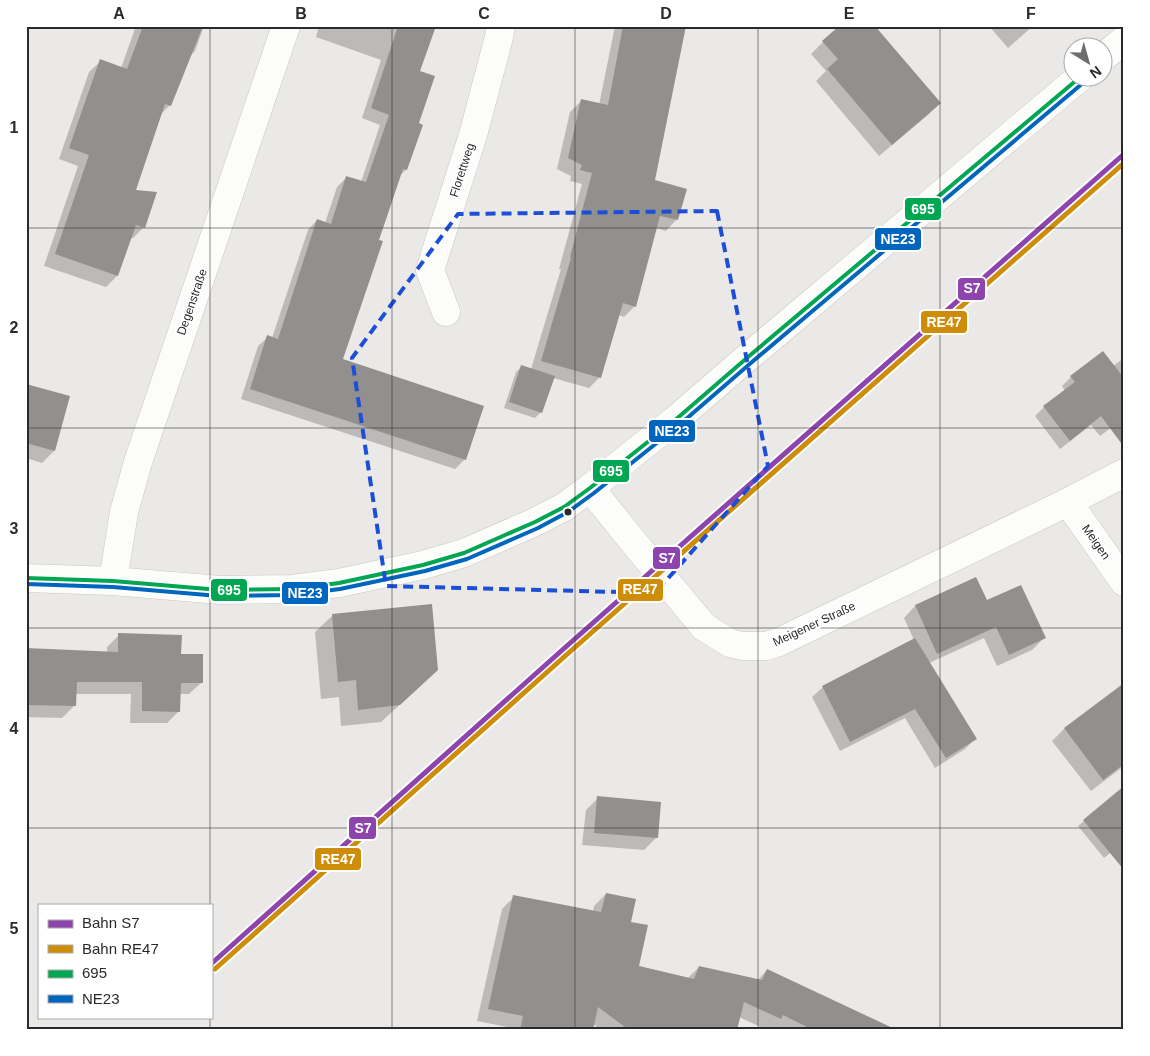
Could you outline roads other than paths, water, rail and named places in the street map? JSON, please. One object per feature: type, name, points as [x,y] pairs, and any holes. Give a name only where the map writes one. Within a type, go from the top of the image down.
[{"type":"street","name":"Degenstraße","points":[[113,581],[124,512],[138,462],[286,26]]},
{"type":"street","name":"Florettweg","points":[[446,312],[430,270],[473,135],[501,26]]},
{"type":"street","points":[[1112,50],[1124,40]]},
{"type":"street","points":[[26,578],[113,581],[220,590],[292,589],[339,583],[423,565],[464,553],[535,522],[564,507],[590,488],[674,420],[1067,88]]},
{"type":"street","name":"Meigener Straße","points":[[590,488],[630,540],[704,627],[730,643],[742,646],[766,646],[779,642],[1124,473]]},
{"type":"street","name":"Meigen","points":[[1068,502],[1124,582]]},
{"type":"rail line","name":"S7","points":[[212,963],[560,652],[1124,154]]},
{"type":"rail line","name":"RE47","points":[[215,969],[564,657],[1124,163]]}]
